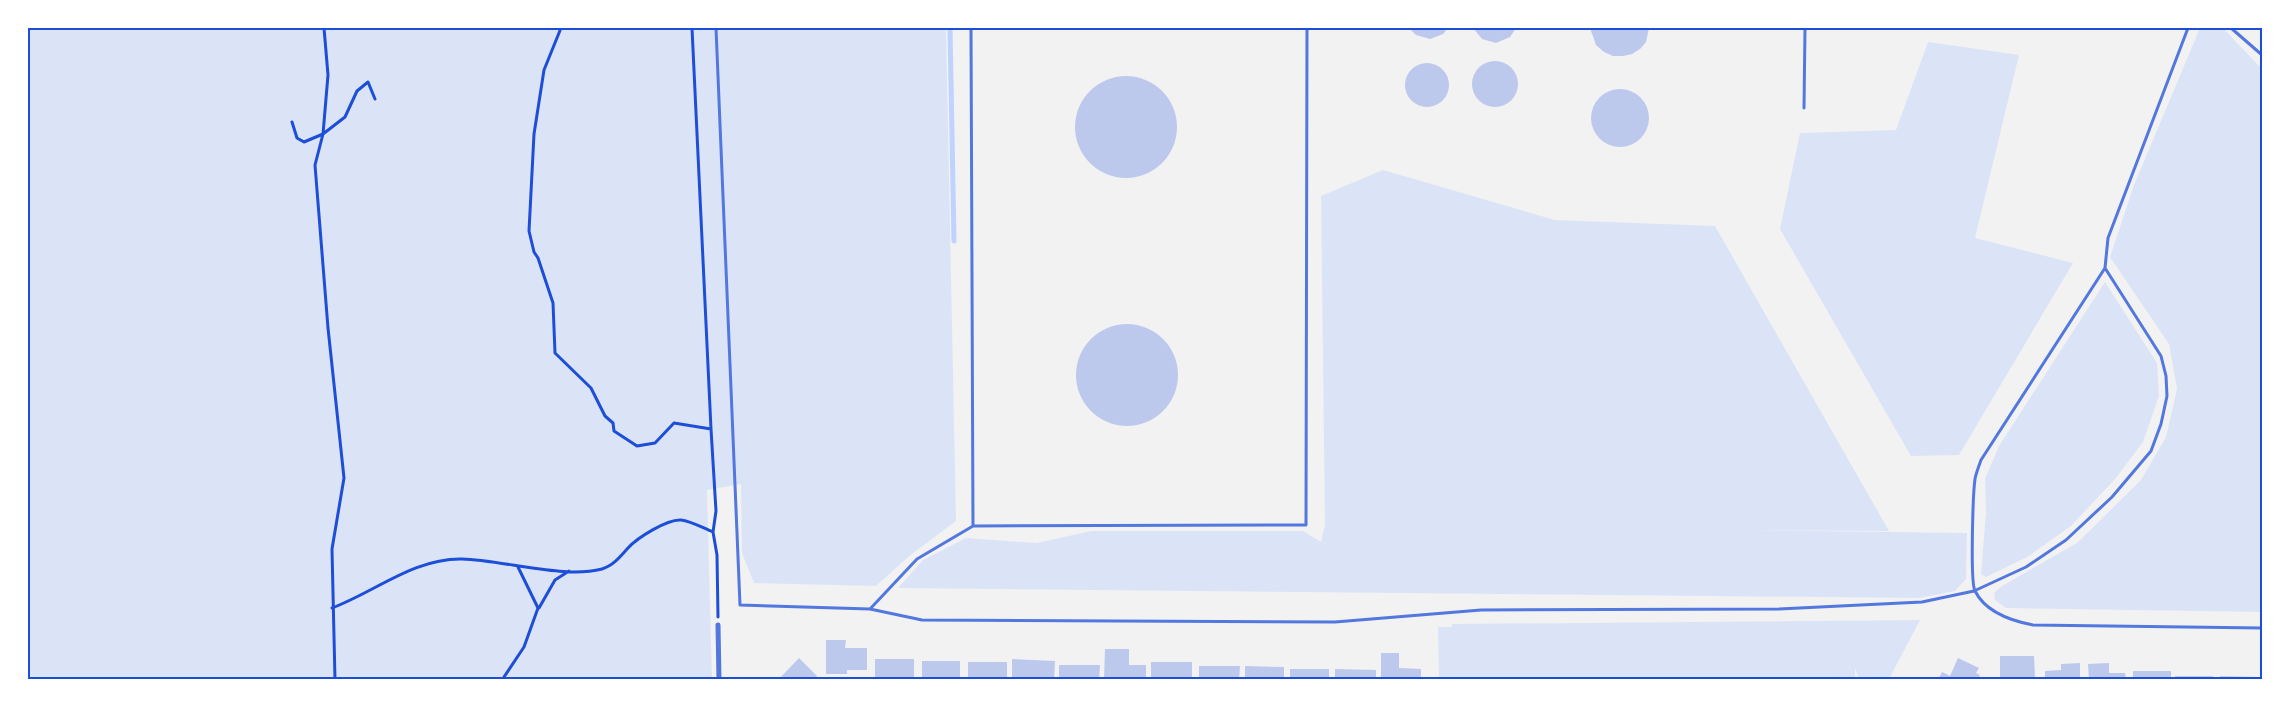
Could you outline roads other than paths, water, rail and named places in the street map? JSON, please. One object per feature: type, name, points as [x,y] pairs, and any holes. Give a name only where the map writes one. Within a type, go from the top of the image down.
[{"type":"street","points":[[718,625],[719,680]]},
{"type":"lane","points":[[716,28],[740,605],[870,609],[922,620],[1335,622],[1481,610],[1778,609],[1922,602],[1974,590],[2026,567],[2066,540],[2112,497],[2151,451],[2162,424],[2167,396],[2166,376],[2161,356],[2105,268]]},
{"type":"lane","points":[[971,28],[973,526]]},
{"type":"lane","points":[[870,609],[917,559],[973,526],[1306,525],[1308,28]]},
{"type":"lane","points":[[1804,108],[1805,28]]},
{"type":"lane","points":[[2188,28],[2108,238],[2105,268],[1981,460],[1975,478],[1974,590],[1990,609],[2010,620],[2033,624],[2262,628]]},
{"type":"lane","points":[[2231,28],[2262,56]]},
{"type":"waterway","points":[[950,28],[954,241]]}]
